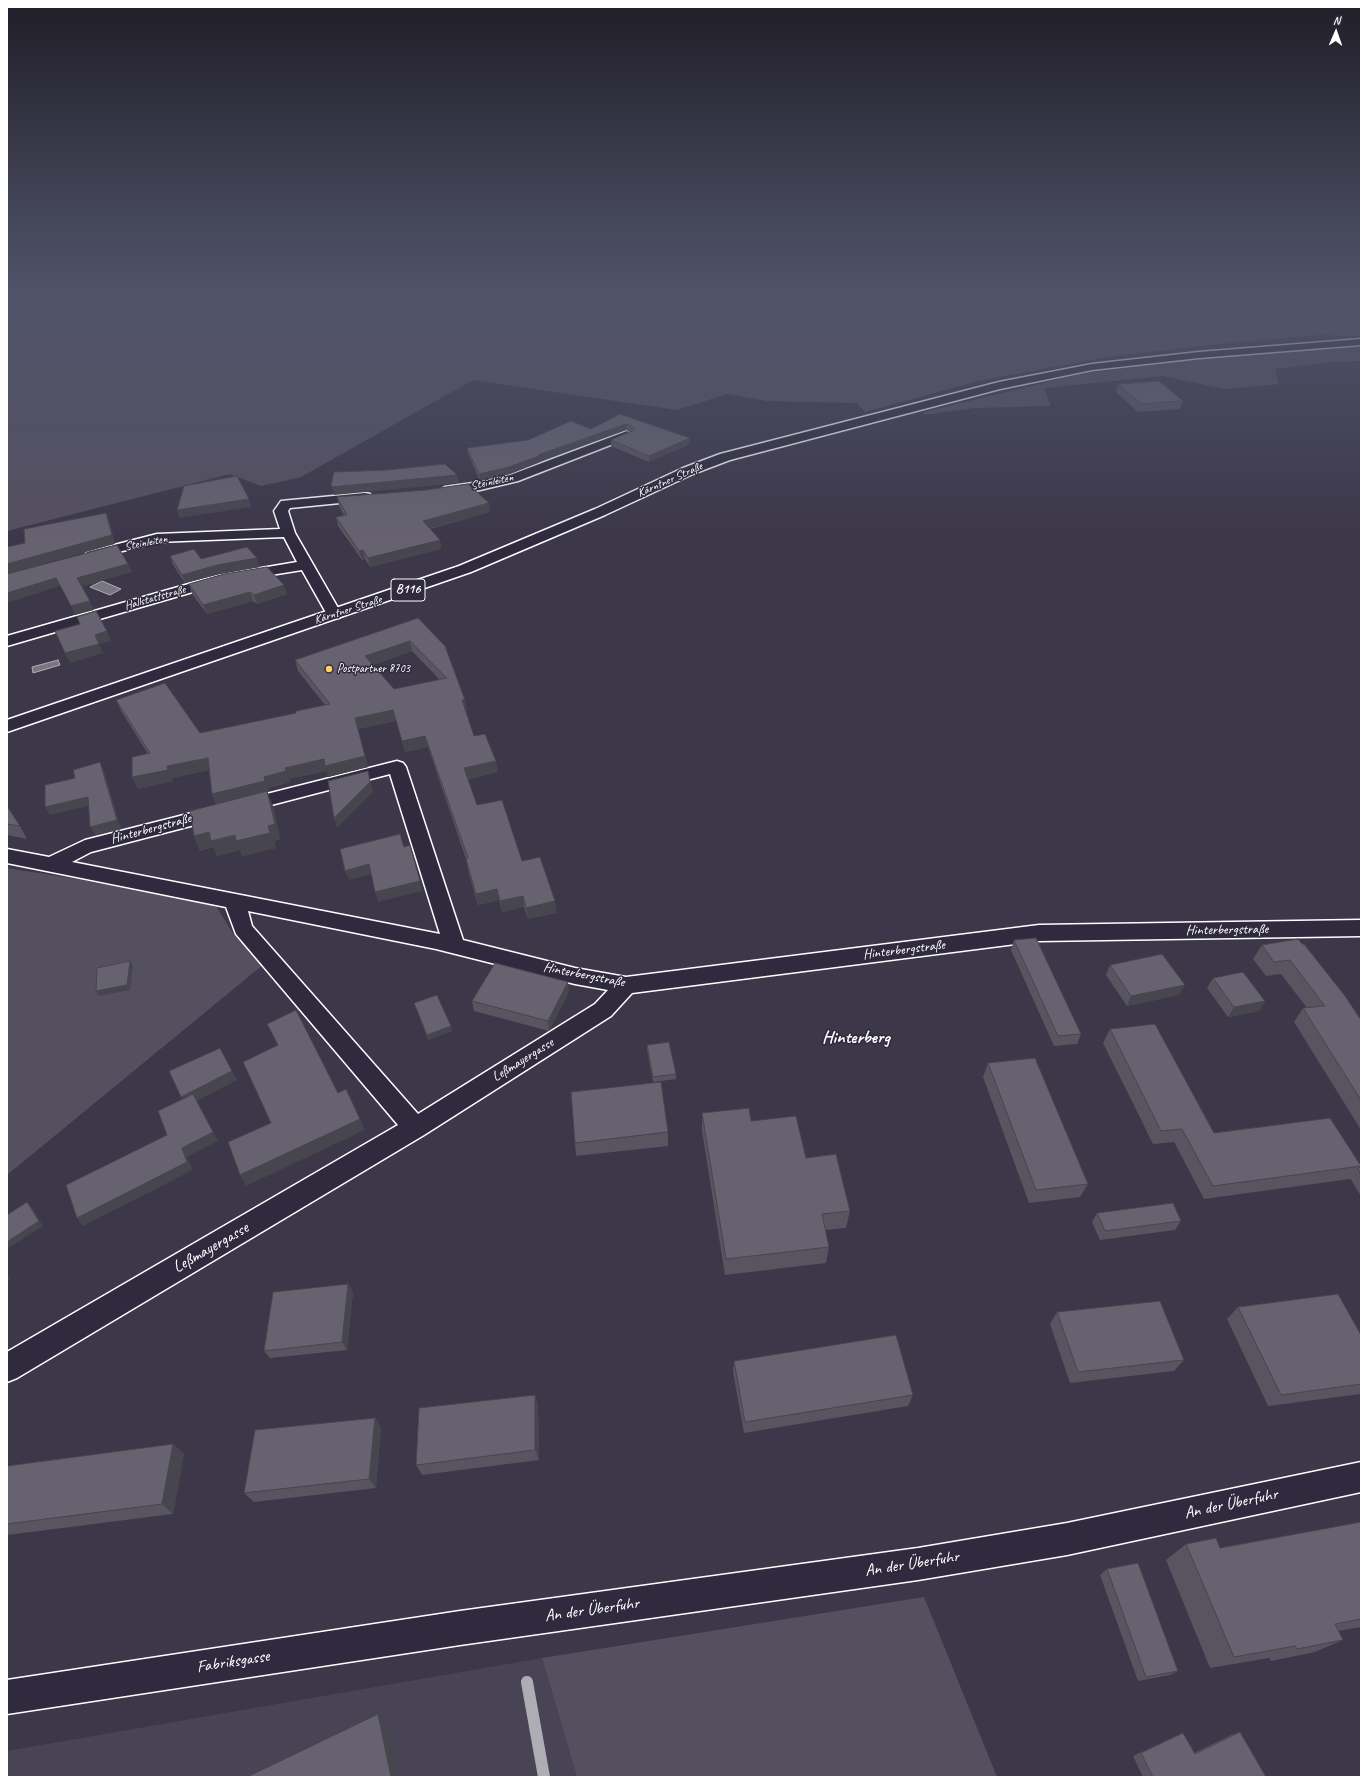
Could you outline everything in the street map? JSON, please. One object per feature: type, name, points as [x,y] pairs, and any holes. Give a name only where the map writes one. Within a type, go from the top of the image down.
[{"type":"main road","name":"Kärntner Straße","points":[[7,726],[479,564],[600,512],[705,464],[781,442],[999,386],[1047,376]]},
{"type":"street","name":"Steinleiten","points":[[434,492],[480,486],[514,478],[627,435]]},
{"type":"street","points":[[334,615],[304,565],[288,533],[281,511],[286,504],[374,497]]},
{"type":"street","name":"Steinleiten","points":[[82,558],[157,538],[288,533]]},
{"type":"street","name":"Hallstattstraße","points":[[7,641],[225,578],[304,565]]},
{"type":"street","name":"Hinterbergstraße","points":[[52,864],[85,846],[397,767],[454,945]]},
{"type":"street","name":"Hinterbergstraße","points":[[7,856],[454,945],[575,976],[626,985],[1040,933],[1361,928]]},
{"type":"street","points":[[234,900],[244,929],[415,1128]]},
{"type":"street","name":"Leßmayergasse","points":[[7,1368],[415,1128],[603,1010],[626,985]]},
{"type":"street","name":"An der Überfuhr","points":[[460,1628],[918,1564],[1067,1538],[1361,1477]]},
{"type":"street","name":"Fabriksgasse","points":[[7,1697],[460,1628]]},
{"type":"shaded area","points":[[7,376],[1004,376],[978,381],[865,412],[857,403],[767,401],[727,394],[677,410],[473,380],[301,477],[261,486],[230,474],[7,531]]},
{"type":"shaded area","points":[[1072,376],[1160,376],[1044,388],[1051,406],[975,408],[923,415],[924,412]]},
{"type":"shaded area","points":[[1164,376],[1277,376],[1279,384],[1225,389]]},
{"type":"shaded area","points":[[102,581],[121,589],[110,595],[90,587]]},
{"type":"shaded area","points":[[58,660],[60,665],[33,673],[32,667]]},
{"type":"shaded area","points":[[7,868],[77,879],[216,906],[234,935],[264,964],[7,1175]]},
{"type":"shaded area","points":[[924,1597],[997,1777],[577,1777],[542,1658]]},
{"type":"shaded area","points":[[542,1658],[577,1777],[7,1777],[7,1751]]},
{"type":"building","points":[[1159,381],[1183,401],[1141,404],[1118,384]]},
{"type":"building","points":[[620,414],[690,438],[649,456],[611,440],[634,430],[634,428],[626,424],[538,455],[539,456],[509,467],[479,474],[467,448],[528,440],[571,421],[591,429]]},
{"type":"building","points":[[445,464],[457,475],[332,487],[331,485],[334,472],[387,470]]},
{"type":"building","points":[[237,476],[249,499],[177,510],[184,486]]},
{"type":"building","points":[[468,484],[489,503],[423,521],[440,540],[368,558],[363,550],[359,551],[336,517],[347,515],[337,497],[426,490]]},
{"type":"building","points":[[106,513],[112,535],[7,564],[7,547],[25,543],[24,529]]},
{"type":"building","points":[[117,545],[128,564],[77,578],[90,601],[71,606],[56,578],[7,593],[7,574]]},
{"type":"building","points":[[247,547],[257,558],[217,565],[182,575],[170,556],[194,549],[201,559]]},
{"type":"building","points":[[267,567],[284,585],[254,595],[250,592],[203,605],[189,584],[224,574]]},
{"type":"building","points":[[96,611],[107,631],[95,635],[99,644],[65,653],[55,631],[80,624],[77,617]]},
{"type":"building","points":[[418,618],[445,646],[465,700],[462,700],[474,736],[485,734],[496,761],[464,768],[477,805],[502,800],[522,861],[540,857],[555,901],[526,908],[523,896],[500,901],[497,889],[476,894],[466,859],[468,858],[425,736],[402,741],[393,710],[355,718],[365,756],[325,766],[324,759],[285,768],[286,771],[264,777],[265,781],[212,794],[208,758],[167,766],[168,770],[132,777],[132,757],[150,753],[116,700],[165,683],[200,733],[296,713],[296,711],[330,704],[295,660]],"holes":[[[410,641],[447,678],[394,689],[365,656]]]},
{"type":"building","points":[[100,762],[117,820],[90,827],[88,797],[45,807],[45,785],[75,778],[73,770]]},
{"type":"building","points":[[368,771],[370,782],[334,818],[328,781]]},
{"type":"building","points":[[267,791],[275,824],[268,826],[270,833],[236,841],[235,835],[211,841],[209,832],[194,836],[190,811]]},
{"type":"building","points":[[7,806],[20,826],[7,824]]},
{"type":"building","points":[[400,834],[404,847],[410,845],[420,881],[375,892],[369,864],[345,871],[340,849]]},
{"type":"building","points":[[1036,938],[1081,1034],[1058,1036],[1014,940]]},
{"type":"building","points":[[1298,939],[1302,944],[1304,944],[1345,996],[1361,1020],[1361,1100],[1303,1008],[1325,1006],[1290,960],[1274,962],[1262,945]]},
{"type":"building","points":[[1162,954],[1185,985],[1131,996],[1110,965]]},
{"type":"building","points":[[130,961],[127,985],[96,991],[97,968]]},
{"type":"building","points":[[495,963],[568,982],[548,1021],[472,1001]]},
{"type":"building","points":[[1243,972],[1265,1001],[1234,1007],[1213,978]]},
{"type":"building","points":[[437,995],[451,1026],[427,1035],[414,1003]]},
{"type":"building","points":[[296,1010],[338,1093],[346,1089],[360,1119],[240,1175],[228,1142],[271,1123],[243,1062],[278,1045],[267,1024]]},
{"type":"building","points":[[1155,1024],[1214,1133],[1330,1118],[1361,1166],[1213,1186],[1182,1129],[1161,1131],[1110,1029]]},
{"type":"building","points":[[669,1042],[676,1074],[653,1077],[647,1045]]},
{"type":"building","points":[[220,1048],[232,1071],[181,1097],[169,1071]]},
{"type":"building","points":[[1035,1058],[1088,1184],[1036,1190],[988,1063]]},
{"type":"building","points":[[661,1082],[668,1132],[575,1143],[571,1092]]},
{"type":"building","points":[[193,1094],[213,1132],[182,1148],[187,1162],[77,1218],[66,1185],[167,1135],[158,1111]]},
{"type":"building","points":[[749,1108],[751,1121],[796,1116],[806,1158],[836,1154],[850,1211],[822,1214],[829,1247],[726,1259],[702,1113]]},
{"type":"building","points":[[1361,1167],[1361,1174],[1358,1169]]},
{"type":"building","points":[[27,1202],[39,1221],[7,1242],[7,1215]]},
{"type":"building","points":[[1173,1203],[1181,1221],[1105,1231],[1097,1213]]},
{"type":"building","points":[[348,1284],[342,1342],[264,1351],[273,1292]]},
{"type":"building","points":[[1338,1294],[1361,1335],[1361,1384],[1281,1395],[1238,1307]]},
{"type":"building","points":[[1160,1301],[1184,1360],[1078,1372],[1057,1312]]},
{"type":"building","points":[[896,1335],[913,1395],[745,1422],[734,1361]]},
{"type":"building","points":[[535,1395],[535,1450],[416,1465],[419,1408]]},
{"type":"building","points":[[375,1418],[369,1479],[244,1493],[255,1430]]},
{"type":"building","points":[[173,1444],[162,1504],[7,1524],[7,1466]]},
{"type":"building","points":[[1361,1522],[1361,1619],[1335,1624],[1343,1640],[1297,1649],[1295,1646],[1234,1657],[1186,1544],[1216,1538],[1220,1548]]},
{"type":"building","points":[[1138,1563],[1178,1671],[1146,1677],[1107,1569]]},
{"type":"building","points":[[378,1714],[391,1777],[247,1777]]},
{"type":"building","points":[[1240,1732],[1266,1777],[1153,1777],[1141,1753],[1183,1733],[1195,1754]]},
{"type":"waterway","points":[[527,1682],[544,1777]]},
{"type":"place","name":"Postpartner 8703","points":[[329,669]]},
{"type":"district","name":"Hinterberg","points":[[856,1038]]}]
